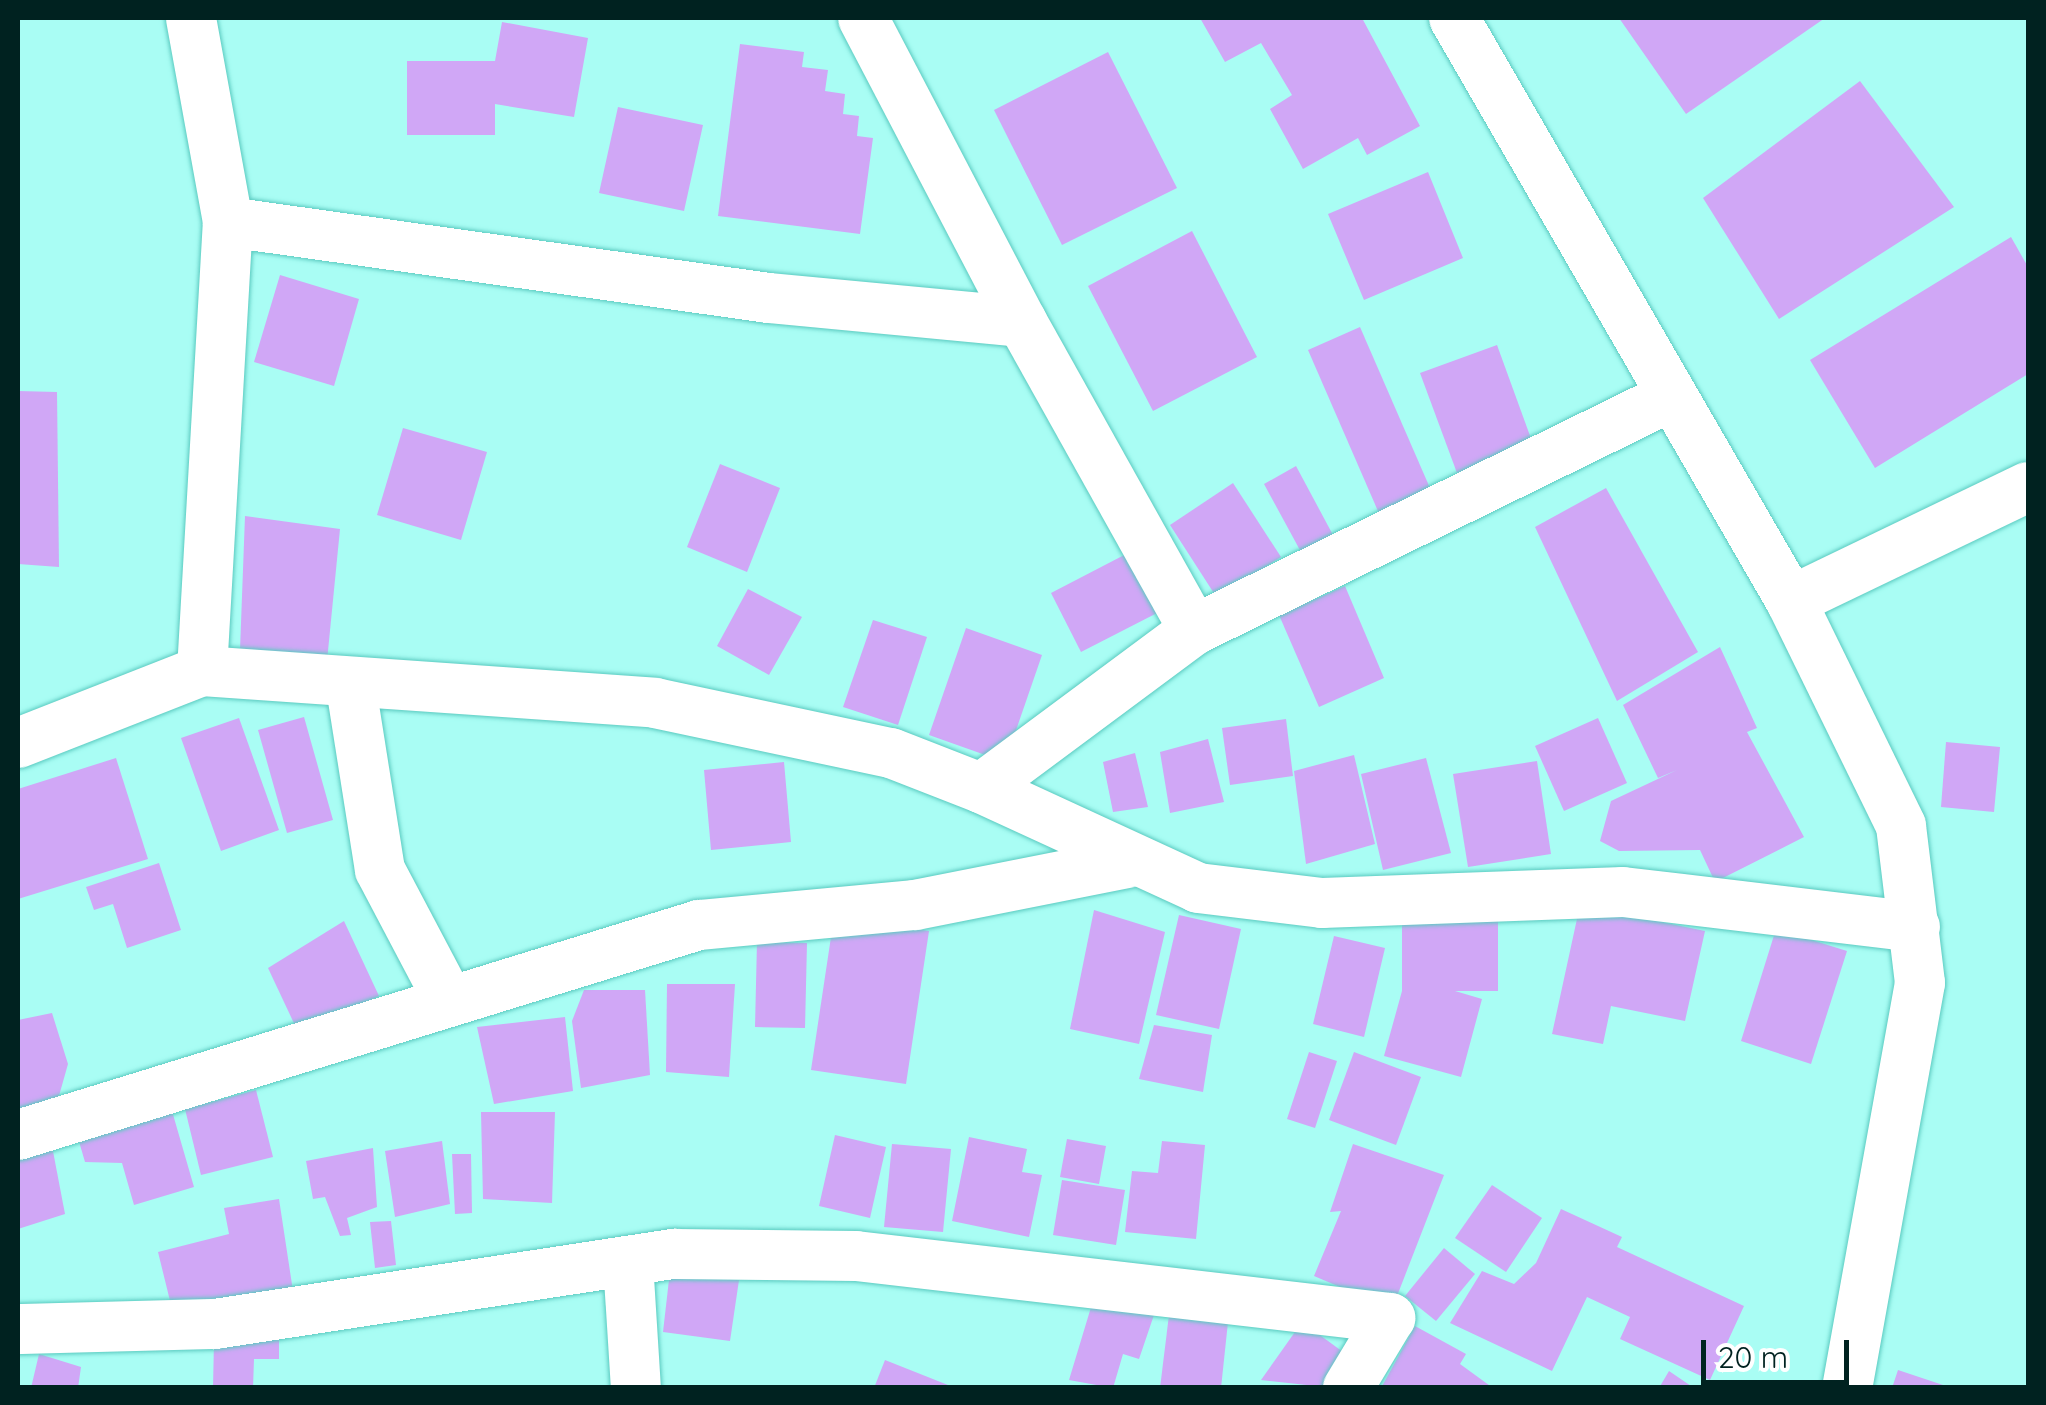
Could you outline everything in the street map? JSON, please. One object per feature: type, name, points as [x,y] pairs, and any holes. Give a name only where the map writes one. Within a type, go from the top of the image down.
[{"type":"street","points":[[192,18],[228,222],[202,672]]},
{"type":"street","points":[[862,18],[1022,322],[1194,630]]},
{"type":"street","points":[[1454,18],[1666,400],[1791,601],[1901,826],[1920,983],[1848,1388]]},
{"type":"street","points":[[228,222],[769,298],[1022,322]]},
{"type":"street","points":[[981,788],[1194,630],[1666,400]]},
{"type":"street","points":[[1791,601],[2028,487]]},
{"type":"street","points":[[18,743],[202,672],[351,687],[656,703],[891,753],[981,788],[1127,862],[1198,888],[1322,903],[1623,892],[1915,927]]},
{"type":"street","points":[[351,687],[380,870],[448,999]]},
{"type":"street","points":[[18,1135],[448,999],[699,925],[915,905],[1127,862]]},
{"type":"street","points":[[18,1329],[215,1324],[628,1262],[856,1256],[1390,1318],[1348,1388]]},
{"type":"street","points":[[628,1262],[636,1388]]},
{"type":"building","points":[[1200,18],[1362,18],[1420,126],[1367,155],[1358,138],[1303,169],[1270,109],[1292,95],[1261,43],[1225,62]]},
{"type":"building","points":[[1619,18],[1825,18],[1686,114]]},
{"type":"building","points":[[502,22],[588,38],[574,117],[495,104],[495,135],[407,135],[407,61],[495,61]]},
{"type":"building","points":[[740,44],[804,52],[802,67],[828,70],[825,91],[845,94],[843,114],[859,116],[857,136],[873,138],[860,234],[718,216]]},
{"type":"building","points":[[1108,52],[1177,188],[1062,245],[994,110]]},
{"type":"building","points":[[1860,81],[1954,207],[1779,319],[1703,198]]},
{"type":"building","points":[[618,107],[703,125],[684,211],[599,193]]},
{"type":"building","points":[[1428,172],[1463,258],[1364,300],[1328,214]]},
{"type":"building","points":[[1192,231],[1257,357],[1153,411],[1088,286]]},
{"type":"building","points":[[2011,237],[2028,267],[2028,374],[1875,468],[1810,360]]},
{"type":"building","points":[[280,275],[359,299],[334,386],[254,362]]},
{"type":"building","points":[[1360,327],[1433,495],[1381,518],[1308,350]]},
{"type":"building","points":[[1497,345],[1533,444],[1457,473],[1420,373]]},
{"type":"building","points":[[18,391],[57,392],[59,567],[18,564]]},
{"type":"building","points":[[403,428],[487,452],[461,540],[377,515]]},
{"type":"building","points":[[720,464],[780,488],[747,572],[687,547]]},
{"type":"building","points":[[1296,466],[1333,535],[1301,552],[1264,484]]},
{"type":"building","points":[[1233,483],[1281,557],[1217,598],[1170,525]]},
{"type":"building","points":[[1606,488],[1698,652],[1617,701],[1535,527]]},
{"type":"building","points":[[245,516],[340,529],[327,661],[240,650]]},
{"type":"building","points":[[1130,552],[1161,611],[1081,652],[1051,593]]},
{"type":"building","points":[[1345,586],[1384,678],[1319,707],[1279,615]]},
{"type":"building","points":[[748,589],[802,617],[769,675],[717,646]]},
{"type":"building","points":[[873,620],[927,637],[898,725],[843,707]]},
{"type":"building","points":[[966,628],[1042,655],[1005,762],[929,735]]},
{"type":"building","points":[[1720,647],[1757,728],[1747,732],[1804,837],[1715,882],[1700,850],[1619,851],[1600,841],[1611,801],[1677,770],[1658,778],[1623,705]]},
{"type":"building","points":[[304,717],[333,820],[287,833],[258,730]]},
{"type":"building","points":[[239,718],[279,830],[221,851],[181,738]]},
{"type":"building","points":[[1598,718],[1627,783],[1564,811],[1535,746]]},
{"type":"building","points":[[1286,719],[1293,776],[1230,785],[1222,728]]},
{"type":"building","points":[[1208,739],[1224,802],[1170,813],[1160,752]]},
{"type":"building","points":[[1946,742],[2000,747],[1994,812],[1941,807]]},
{"type":"building","points":[[1135,753],[1148,807],[1113,812],[1103,762]]},
{"type":"building","points":[[1354,755],[1375,844],[1306,864],[1294,771]]},
{"type":"building","points":[[116,758],[148,859],[18,899],[18,789]]},
{"type":"building","points":[[1426,758],[1451,853],[1383,870],[1361,774]]},
{"type":"building","points":[[1537,761],[1551,854],[1468,867],[1453,774]]},
{"type":"building","points":[[784,762],[791,842],[711,850],[704,770]]},
{"type":"building","points":[[159,863],[181,930],[127,948],[113,904],[94,910],[86,887]]},
{"type":"building","points":[[1580,905],[1705,931],[1685,1021],[1611,1006],[1603,1044],[1552,1034]]},
{"type":"building","points":[[1094,910],[1165,932],[1139,1044],[1070,1029]]},
{"type":"building","points":[[1498,911],[1498,991],[1455,991],[1482,999],[1461,1077],[1384,1056],[1402,991],[1402,912]]},
{"type":"building","points":[[1179,915],[1241,929],[1219,1029],[1156,1015]]},
{"type":"building","points":[[834,917],[929,931],[906,1084],[811,1070]]},
{"type":"building","points":[[344,921],[379,996],[300,1036],[268,968]]},
{"type":"building","points":[[1776,929],[1847,951],[1811,1064],[1741,1041]]},
{"type":"building","points":[[1334,936],[1385,948],[1364,1037],[1313,1024]]},
{"type":"building","points":[[757,942],[807,943],[805,1028],[755,1027]]},
{"type":"building","points":[[667,984],[735,984],[729,1077],[666,1072]]},
{"type":"building","points":[[584,990],[645,990],[650,1075],[581,1088],[572,1021]]},
{"type":"building","points":[[52,1013],[68,1064],[55,1110],[18,1118],[18,1020]]},
{"type":"building","points":[[565,1017],[573,1091],[494,1104],[477,1027]]},
{"type":"building","points":[[1154,1025],[1212,1035],[1203,1092],[1139,1079]]},
{"type":"building","points":[[1309,1052],[1337,1061],[1315,1128],[1287,1119]]},
{"type":"building","points":[[1354,1052],[1421,1077],[1396,1145],[1329,1120]]},
{"type":"building","points":[[256,1090],[273,1157],[201,1175],[185,1109]]},
{"type":"building","points":[[172,1111],[194,1187],[134,1205],[122,1163],[85,1162],[78,1138]]},
{"type":"building","points":[[481,1112],[555,1112],[552,1203],[483,1199]]},
{"type":"building","points":[[835,1135],[886,1147],[870,1218],[819,1206]]},
{"type":"building","points":[[969,1137],[1027,1149],[1022,1172],[1042,1175],[1029,1237],[952,1221]]},
{"type":"building","points":[[1067,1139],[1106,1146],[1099,1184],[1060,1177]]},
{"type":"building","points":[[442,1141],[450,1204],[395,1217],[385,1151]]},
{"type":"building","points":[[1162,1141],[1205,1145],[1196,1239],[1125,1232],[1132,1171],[1158,1173]]},
{"type":"building","points":[[892,1144],[951,1149],[943,1232],[884,1227]]},
{"type":"building","points":[[1353,1144],[1444,1175],[1392,1309],[1314,1276],[1341,1211],[1330,1212]]},
{"type":"building","points":[[52,1146],[65,1214],[18,1229],[18,1157]]},
{"type":"building","points":[[373,1148],[377,1207],[347,1218],[351,1235],[340,1236],[325,1197],[313,1199],[306,1161]]},
{"type":"building","points":[[452,1154],[471,1154],[472,1213],[455,1214]]},
{"type":"building","points":[[1062,1180],[1125,1190],[1116,1245],[1053,1235]]},
{"type":"building","points":[[1492,1185],[1542,1218],[1506,1272],[1455,1238]]},
{"type":"building","points":[[279,1199],[293,1291],[173,1313],[158,1252],[229,1234],[224,1208]]},
{"type":"building","points":[[1561,1209],[1622,1237],[1617,1247],[1744,1306],[1710,1380],[1620,1339],[1630,1317],[1587,1297],[1552,1371],[1450,1323],[1482,1271],[1514,1284],[1536,1263]]},
{"type":"building","points":[[391,1221],[396,1265],[375,1268],[370,1222]]},
{"type":"building","points":[[1444,1248],[1475,1274],[1436,1321],[1405,1296]]},
{"type":"building","points":[[670,1271],[739,1280],[730,1341],[663,1332]]},
{"type":"building","points":[[1095,1294],[1155,1312],[1139,1359],[1123,1354],[1113,1388],[1069,1380]]},
{"type":"building","points":[[1169,1315],[1228,1322],[1221,1388],[1160,1388]]},
{"type":"building","points":[[1302,1322],[1354,1360],[1334,1388],[1261,1380]]},
{"type":"building","points":[[1415,1326],[1466,1354],[1460,1364],[1493,1388],[1381,1388]]},
{"type":"building","points":[[279,1340],[279,1359],[254,1359],[253,1388],[213,1388],[214,1341]]},
{"type":"building","points":[[39,1354],[81,1367],[78,1388],[31,1388]]},
{"type":"building","points":[[885,1360],[953,1387],[953,1388],[874,1388]]},
{"type":"building","points":[[1898,1370],[1949,1387],[1949,1388],[1892,1388]]},
{"type":"building","points":[[1669,1371],[1694,1388],[1659,1388]]}]
